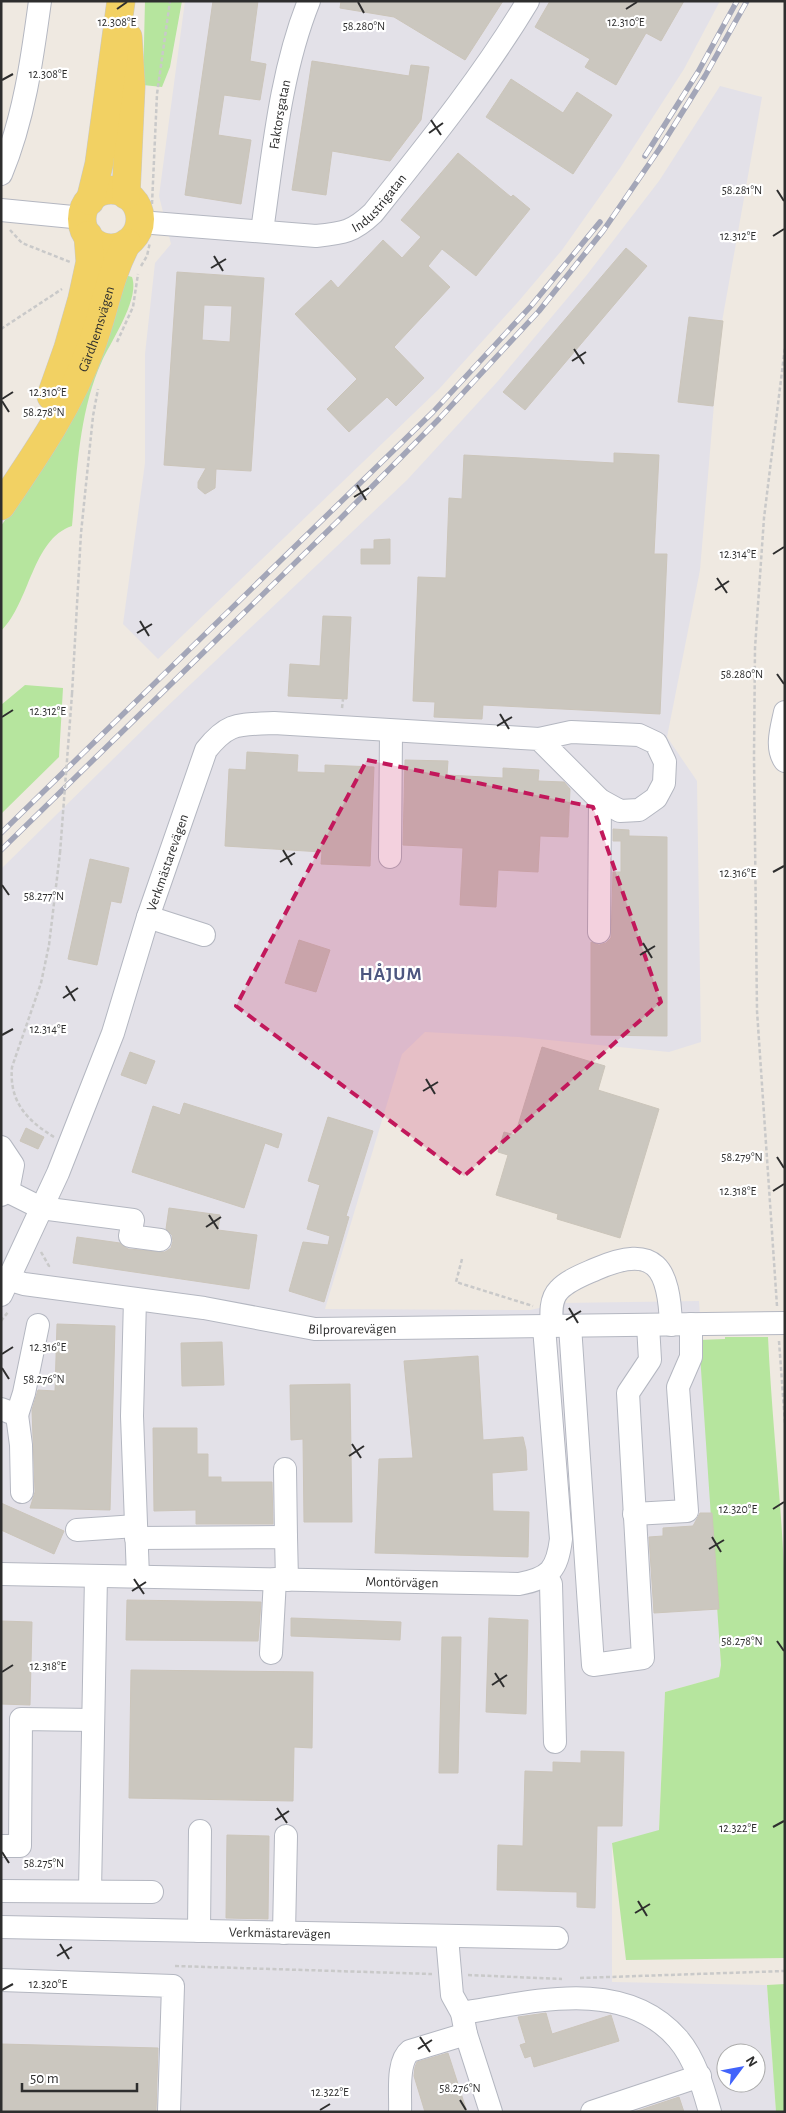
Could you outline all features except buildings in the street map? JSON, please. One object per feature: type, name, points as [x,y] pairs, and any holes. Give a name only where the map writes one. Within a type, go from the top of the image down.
[{"type":"main road","name":"Gärdhemsvägen","points":[[7,497],[68,348],[90,262],[87,218],[99,164],[121,1]]},
{"type":"main road","points":[[125,1],[131,86],[126,195]]},
{"type":"main road","points":[[115,191],[126,195],[138,209],[140,230],[117,248],[106,248],[96,243],[87,218],[104,192],[115,191]]},
{"type":"main road","name":"Gärdhemsvägen","points":[[7,497],[63,409],[91,348],[116,265],[140,230]]},
{"type":"street","points":[[1,174],[12,149],[28,85],[40,1]]},
{"type":"street","name":"Faktorsgatan","points":[[262,231],[277,132],[292,58],[309,1]]},
{"type":"street","name":"Industrigatan","points":[[140,230],[262,231],[316,236],[345,233],[358,226],[373,213],[452,114],[503,43],[528,1]]},
{"type":"street","points":[[5,210],[87,218]]},
{"type":"street","points":[[785,712],[780,751],[785,761]]},
{"type":"street","name":"Verkmästarevägen","points":[[5,1291],[69,1146],[113,1033],[148,917],[206,750],[220,732],[239,724],[274,723],[539,740],[571,732],[639,735],[656,743],[666,762],[664,783],[656,798],[639,810],[620,811],[600,800],[539,740]]},
{"type":"street","points":[[390,857],[391,730]]},
{"type":"street","points":[[600,800],[600,932]]},
{"type":"street","points":[[148,917],[204,935]]},
{"type":"street","points":[[1,1147],[13,1165],[4,1191],[41,1208],[133,1220],[130,1236],[160,1240]]},
{"type":"street","points":[[555,1742],[550,1584],[546,1575],[559,1560],[561,1539],[554,1322],[559,1290],[582,1276],[608,1264],[633,1257],[653,1262],[665,1278],[670,1298],[687,1324],[691,1357],[678,1386],[687,1511],[634,1514]]},
{"type":"street","name":"Bilprovarevägen","points":[[5,1291],[40,1286],[204,1308],[315,1329],[554,1322],[648,1325],[687,1324],[778,1312]]},
{"type":"street","points":[[135,1299],[132,1416],[138,1577]]},
{"type":"street","points":[[554,1322],[593,1665],[643,1658],[628,1393],[650,1360],[648,1325]]},
{"type":"street","points":[[22,1492],[21,1445],[9,1412],[24,1393],[38,1325]]},
{"type":"street","points":[[650,1360],[678,1386]]},
{"type":"street","points":[[272,1653],[286,1537],[285,1469]]},
{"type":"street","points":[[77,1530],[286,1537]]},
{"type":"street","name":"Montörvägen","points":[[1,1574],[519,1584],[537,1581],[546,1575]]},
{"type":"street","points":[[90,1891],[96,1576]]},
{"type":"street","points":[[1,1846],[20,1846],[21,1719],[93,1720]]},
{"type":"street","points":[[199,1931],[200,1831]]},
{"type":"street","points":[[284,1933],[286,1836]]},
{"type":"street","points":[[1,1891],[152,1892]]},
{"type":"street","name":"Verkmästarevägen","points":[[1,1927],[557,1938]]},
{"type":"street","points":[[447,1937],[452,1995],[464,2024],[491,2112]]},
{"type":"street","points":[[1,1980],[173,1986],[169,2112]]},
{"type":"street","points":[[400,2112],[402,2063],[405,2055],[410,2051],[464,2024],[537,2001],[587,1998],[627,2004],[652,2017],[678,2039],[700,2076],[710,2112]]},
{"type":"street","points":[[592,2112],[700,2076]]},
{"type":"path","points":[[116,344],[133,306],[138,272],[150,247],[140,230],[170,1]]},
{"type":"path","points":[[5,210],[11,231],[22,244],[78,265]]},
{"type":"path","points":[[785,347],[764,518],[755,648],[754,757],[757,1011],[785,1423]]},
{"type":"path","points":[[69,1146],[27,1118],[17,1103],[11,1079],[12,1067],[41,983],[49,944],[60,852],[82,524],[92,416],[100,383]]},
{"type":"path","points":[[40,1250],[49,1266],[40,1286]]},
{"type":"path","points":[[462,1259],[456,1282],[526,1305],[554,1322]]},
{"type":"path","points":[[1,1321],[5,1291]]},
{"type":"path","points":[[171,1966],[566,1978]]},
{"type":"path","points":[[575,1978],[785,1971]]},
{"type":"highlighted area","points":[[367,760],[593,807],[661,1002],[464,1176],[236,1006]]},
{"type":"shaded area","points":[[185,1],[720,1],[684,69],[620,168],[562,250],[518,302],[439,389],[158,659],[123,624],[145,463],[145,354],[155,263],[171,244],[159,196]]},
{"type":"shaded area","points":[[720,86],[762,97],[720,333],[700,570],[667,737],[697,781],[701,1042],[669,1052],[519,1037],[425,1032],[402,1054],[325,1309],[530,1310],[563,1303],[699,1301],[721,1665],[719,1677],[665,1692],[659,1831],[612,1843],[612,1982],[767,1985],[776,2112],[1,2112],[1,869],[157,716],[407,480],[498,381],[586,276],[659,181]]},
{"type":"green space","points":[[145,1],[182,1],[170,67],[162,87],[143,85]]},
{"type":"green space","points":[[125,275],[132,277],[132,297],[123,320],[102,361],[88,400],[80,442],[72,526],[59,533],[48,544],[32,573],[19,605],[1,631],[1,526],[26,489]]},
{"type":"green space","points":[[25,685],[63,688],[59,757],[1,814],[1,705]]},
{"type":"green space","points":[[725,1337],[768,1337],[785,1590],[785,1958],[626,1960],[612,1843],[659,1830],[665,1692],[719,1677],[721,1665],[699,1340],[725,1339]]},
{"type":"green space","points":[[785,1984],[785,2112],[776,2112],[767,1985]]},
{"type":"railway","points":[[645,156],[698,72],[737,1]]},
{"type":"railway","points":[[1,850],[337,522],[439,419],[539,311],[603,231],[660,148],[705,76],[747,1]]},
{"type":"railway","points":[[1,833],[433,412],[531,306],[600,222]]},
{"type":"district","name":"HÅJUM","points":[[391,973]]}]
